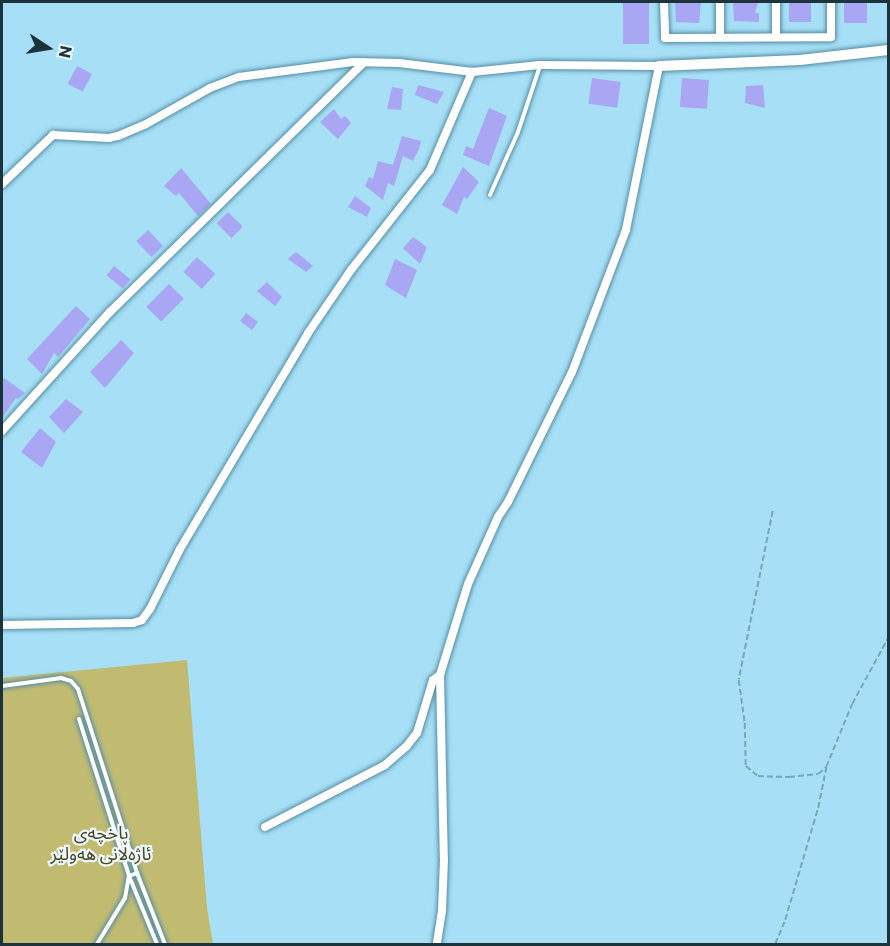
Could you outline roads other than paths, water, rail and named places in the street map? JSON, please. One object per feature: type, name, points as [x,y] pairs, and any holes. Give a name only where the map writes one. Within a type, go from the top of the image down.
[{"type":"street","points":[[664,2],[665,38],[831,37],[831,2]]},
{"type":"street","points":[[720,2],[720,37]]},
{"type":"street","points":[[776,2],[776,37]]},
{"type":"street","points":[[2,184],[53,135],[109,138],[118,136],[146,124],[210,88],[239,76],[364,62],[399,63],[472,72],[540,65],[659,66],[800,60],[888,50]]},
{"type":"street","points":[[2,431],[110,312],[364,62]]},
{"type":"street","points":[[437,945],[442,911],[444,859],[440,675],[468,584],[498,517],[508,502],[572,372],[626,230],[659,66]]},
{"type":"street","points":[[2,625],[133,623],[142,620],[150,609],[180,549],[308,333],[351,270],[430,170],[472,72]]},
{"type":"street","points":[[265,826],[386,765],[406,747],[417,733],[434,680],[440,675]]},
{"type":"lane","points":[[490,195],[518,132],[540,65]]},
{"type":"lane","points":[[2,686],[61,678],[75,684],[81,694],[137,873],[165,945]]},
{"type":"lane","points":[[79,719],[129,876],[157,945]]},
{"type":"lane","points":[[129,876],[137,873]]},
{"type":"lane","points":[[97,945],[125,898],[129,876]]},
{"type":"park label","name":"باخچەی ئاژەڵانی هەولێر","points":[[101,843]]}]
